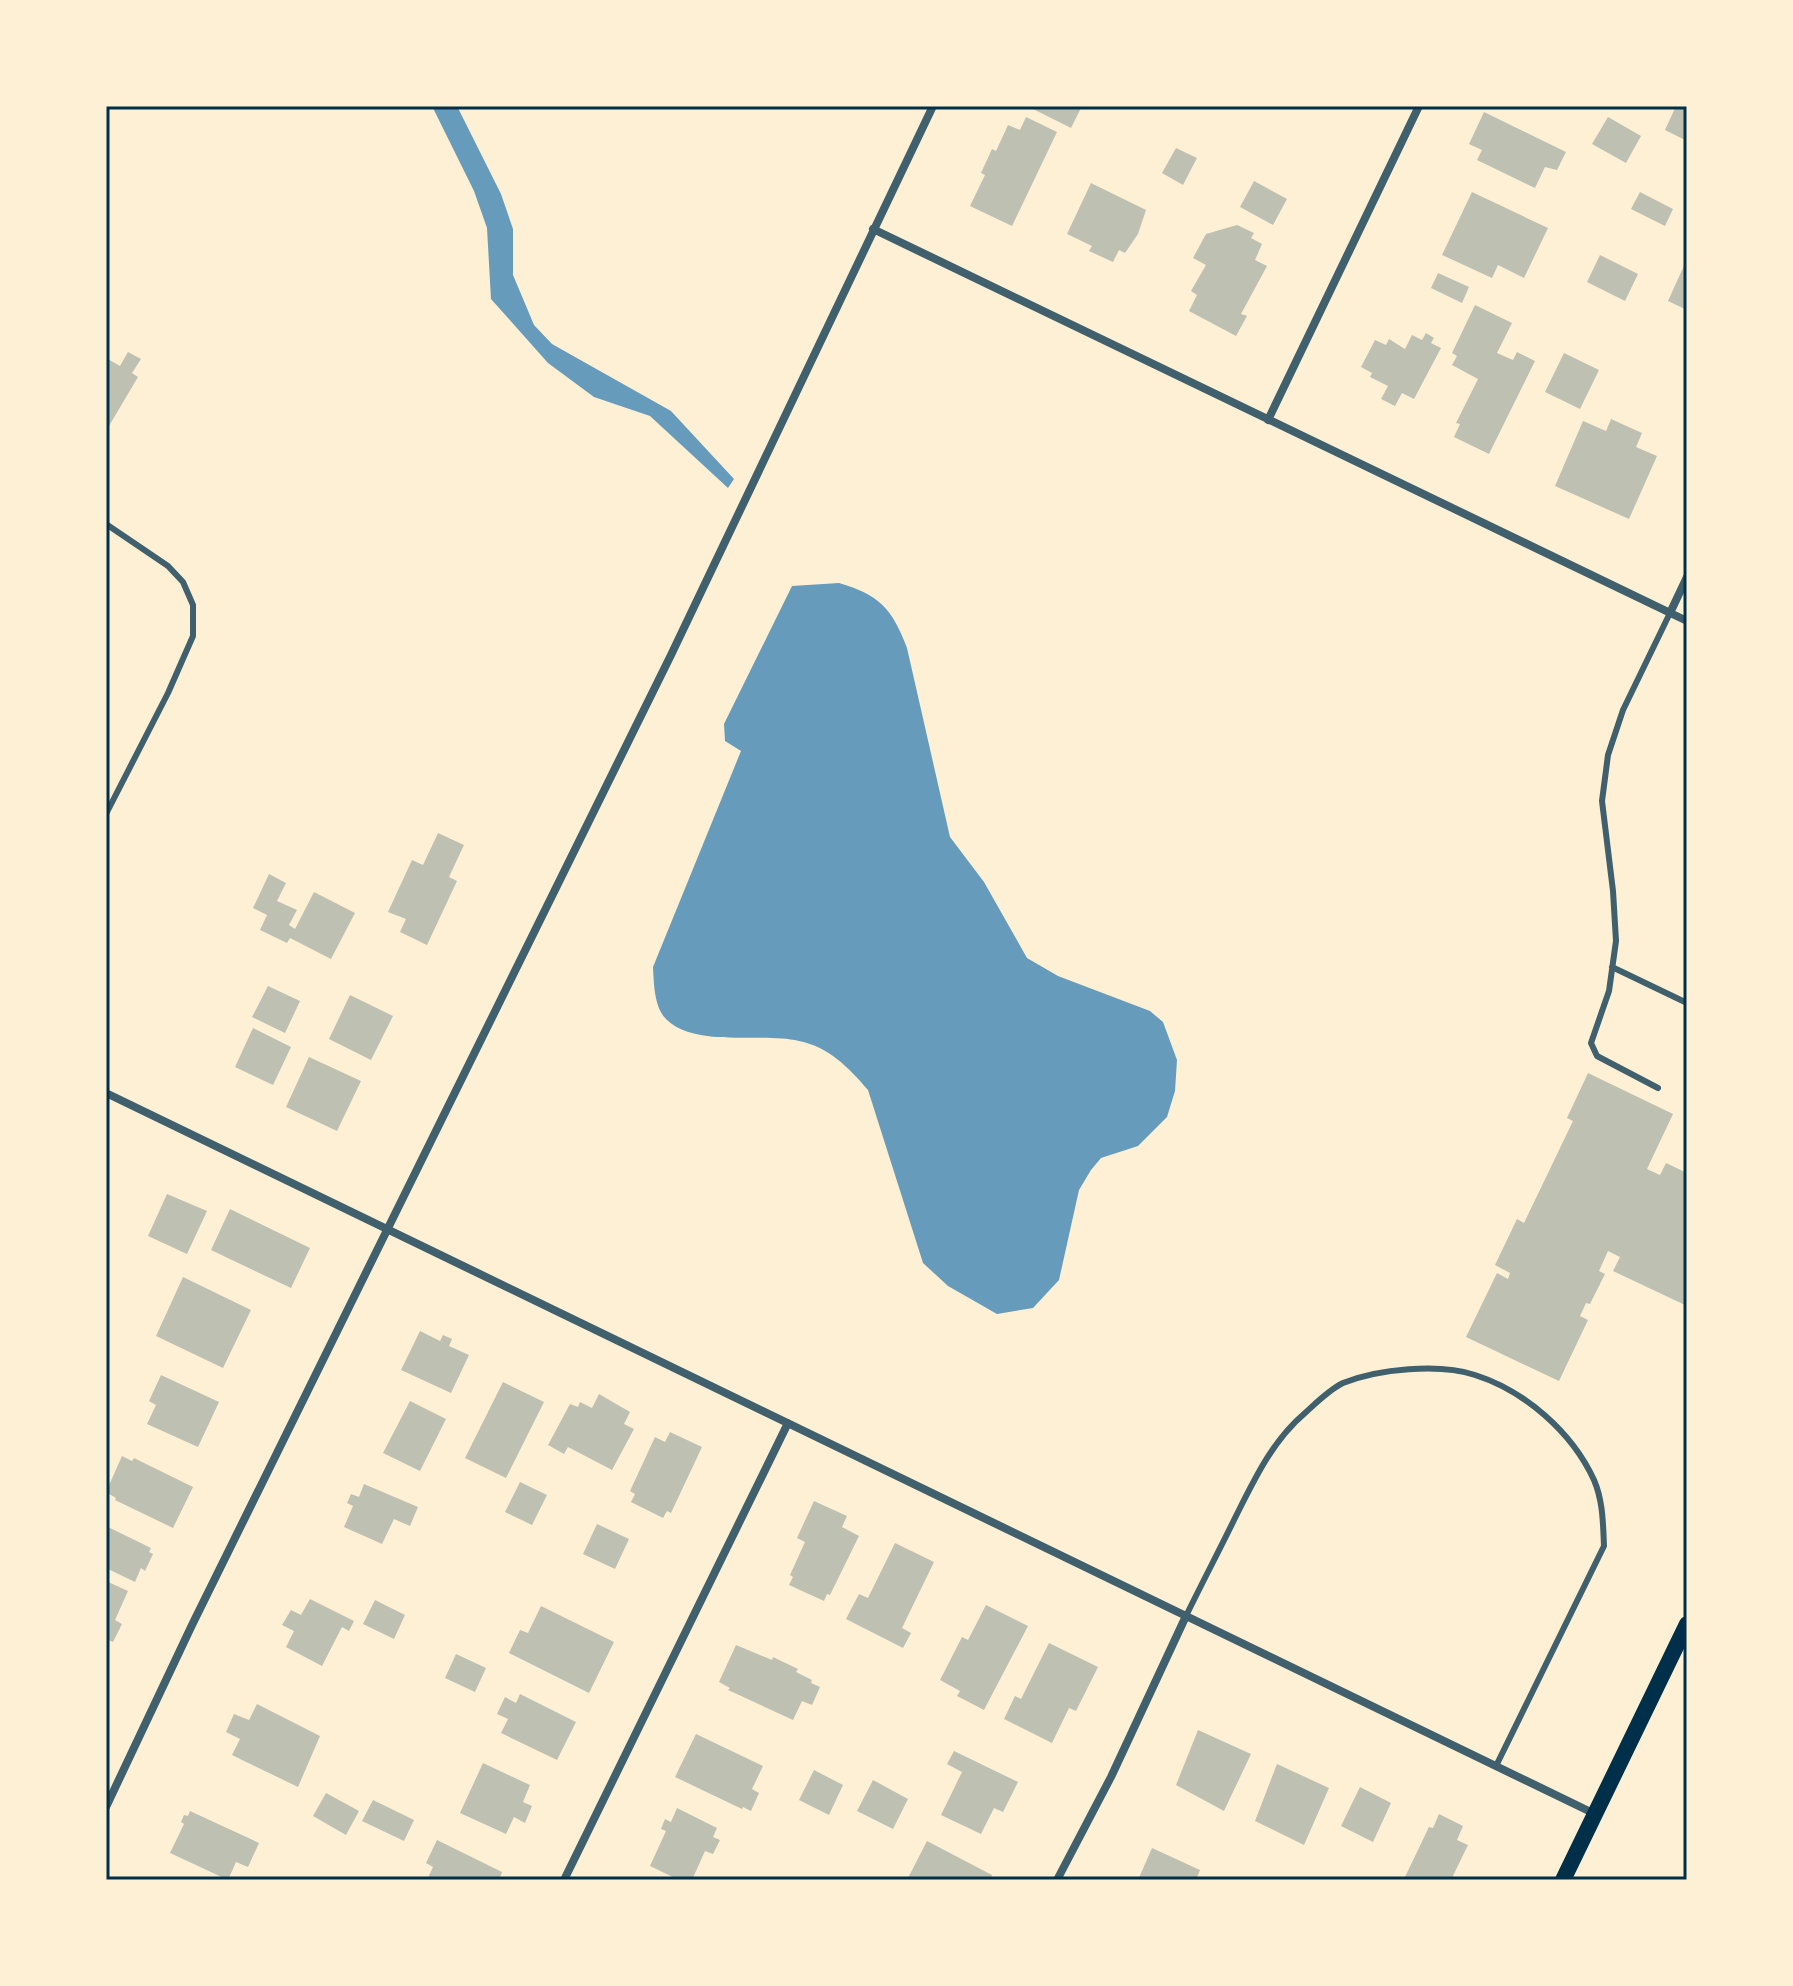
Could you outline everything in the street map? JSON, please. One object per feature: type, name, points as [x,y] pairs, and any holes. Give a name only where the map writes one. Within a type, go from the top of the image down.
[{"type":"main road","points":[[1563,1880],[1687,1624]]},
{"type":"street","points":[[106,1807],[192,1625],[671,655],[933,106]]},
{"type":"street","points":[[1268,420],[1419,106]]},
{"type":"street","points":[[873,229],[1687,621]]},
{"type":"street","points":[[1670,613],[1687,577]]},
{"type":"street","points":[[106,1093],[1595,1814]]},
{"type":"street","points":[[564,1880],[788,1423]]},
{"type":"street","points":[[1057,1880],[1111,1777],[1186,1616]]},
{"type":"lane","points":[[106,524],[168,566],[183,582],[193,605],[193,636],[168,693],[106,814]]},
{"type":"lane","points":[[1658,1088],[1597,1056],[1591,1043],[1609,991],[1616,941],[1602,801],[1608,755],[1623,710],[1670,613]]},
{"type":"lane","points":[[1612,967],[1687,1003]]},
{"type":"lane","points":[[1186,1616],[1261,1466],[1280,1438],[1302,1414],[1341,1384],[1388,1372],[1428,1368],[1474,1374],[1526,1400],[1573,1443],[1595,1481],[1603,1511],[1604,1546],[1496,1766]]},
{"type":"water","points":[[432,106],[457,106],[501,194],[513,229],[513,275],[534,325],[552,344],[671,411],[734,479],[728,488],[650,416],[594,397],[548,363],[491,299],[487,228],[474,191]]},
{"type":"water","points":[[839,583],[874,598],[896,623],[907,648],[950,837],[984,882],[1027,958],[1058,976],[1150,1011],[1163,1022],[1177,1060],[1175,1091],[1167,1117],[1138,1146],[1101,1158],[1091,1170],[1079,1190],[1059,1280],[1033,1308],[997,1314],[948,1286],[923,1263],[868,1090],[838,1060],[820,1048],[799,1041],[695,1034],[667,1020],[657,1002],[653,967],[741,751],[725,741],[724,724],[792,586]]},
{"type":"building","points":[[1034,106],[1082,106],[1071,128],[1033,109]]},
{"type":"building","points":[[1676,106],[1687,106],[1687,141],[1665,130]]},
{"type":"building","points":[[1484,112],[1566,152],[1557,170],[1545,167],[1535,188],[1477,160],[1482,150],[1469,144]]},
{"type":"building","points":[[1026,117],[1057,132],[1012,226],[970,206],[985,175],[981,173],[992,149],[996,151],[1008,125],[1020,130]]},
{"type":"building","points":[[1608,117],[1641,136],[1626,163],[1592,144]]},
{"type":"building","points":[[1176,148],[1197,158],[1183,185],[1162,173]]},
{"type":"building","points":[[1254,181],[1287,199],[1273,225],[1240,207]]},
{"type":"building","points":[[1091,183],[1146,210],[1138,234],[1125,253],[1119,250],[1113,262],[1089,251],[1092,246],[1067,234]]},
{"type":"building","points":[[1472,192],[1548,228],[1524,278],[1498,265],[1492,278],[1442,255]]},
{"type":"building","points":[[1640,192],[1673,209],[1665,226],[1631,209]]},
{"type":"building","points":[[1237,225],[1254,233],[1251,238],[1262,244],[1255,260],[1267,266],[1241,314],[1247,316],[1236,336],[1189,311],[1197,295],[1191,291],[1206,265],[1193,258],[1206,234]]},
{"type":"building","points":[[1600,255],[1638,274],[1625,301],[1587,282]]},
{"type":"building","points":[[1687,259],[1687,310],[1668,301]]},
{"type":"building","points":[[1438,273],[1469,287],[1462,303],[1431,288]]},
{"type":"building","points":[[1475,305],[1512,323],[1497,353],[1513,360],[1517,352],[1535,361],[1489,454],[1454,437],[1460,424],[1456,423],[1478,379],[1452,365],[1457,356],[1452,353]]},
{"type":"building","points":[[1426,333],[1434,338],[1431,343],[1441,348],[1414,399],[1402,393],[1395,406],[1381,399],[1388,386],[1370,377],[1372,373],[1361,367],[1375,340],[1386,345],[1389,339],[1405,349],[1412,335],[1422,340]]},
{"type":"building","points":[[128,352],[141,359],[132,373],[138,377],[106,431],[106,358],[120,366]]},
{"type":"building","points":[[1564,353],[1599,370],[1580,409],[1545,392]]},
{"type":"building","points":[[1611,419],[1642,433],[1636,447],[1657,456],[1629,519],[1555,486],[1583,421],[1606,431]]},
{"type":"building","points":[[438,833],[464,845],[449,877],[457,881],[427,945],[400,932],[406,919],[388,912],[412,860],[423,865]]},
{"type":"building","points":[[269,874],[286,883],[277,901],[297,910],[289,925],[295,929],[314,892],[355,913],[331,959],[290,938],[287,943],[260,930],[267,915],[253,908]]},
{"type":"building","points":[[268,986],[300,1001],[285,1033],[252,1017]]},
{"type":"building","points":[[350,995],[393,1016],[371,1060],[329,1039]]},
{"type":"building","points":[[253,1028],[291,1047],[273,1085],[235,1067]]},
{"type":"building","points":[[309,1057],[361,1081],[337,1131],[286,1107]]},
{"type":"building","points":[[1588,1073],[1673,1114],[1647,1169],[1660,1175],[1666,1163],[1687,1173],[1687,1306],[1613,1271],[1620,1257],[1608,1251],[1599,1271],[1605,1274],[1590,1304],[1586,1303],[1580,1316],[1588,1320],[1559,1381],[1466,1337],[1497,1273],[1508,1279],[1510,1273],[1495,1265],[1517,1219],[1524,1223],[1573,1121],[1567,1118]]},
{"type":"building","points":[[167,1194],[207,1211],[187,1254],[148,1236]]},
{"type":"building","points":[[230,1209],[310,1248],[291,1288],[211,1250]]},
{"type":"building","points":[[183,1277],[251,1310],[223,1368],[156,1336]]},
{"type":"building","points":[[420,1331],[440,1341],[443,1335],[452,1339],[449,1346],[469,1355],[451,1393],[401,1370]]},
{"type":"building","points":[[161,1375],[219,1402],[198,1447],[147,1424],[156,1405],[149,1401]]},
{"type":"building","points":[[503,1382],[544,1402],[506,1478],[465,1458]]},
{"type":"building","points":[[599,1394],[630,1412],[624,1424],[634,1429],[612,1470],[568,1447],[564,1454],[548,1445],[570,1404],[578,1407],[580,1402],[592,1408]]},
{"type":"building","points":[[410,1401],[446,1419],[420,1471],[383,1453]]},
{"type":"building","points":[[670,1432],[702,1447],[671,1513],[667,1511],[663,1518],[631,1502],[635,1494],[630,1491],[655,1437],[665,1442]]},
{"type":"building","points":[[122,1456],[132,1461],[134,1458],[193,1487],[173,1528],[115,1500],[106,1492]]},
{"type":"building","points":[[520,1482],[547,1495],[532,1525],[505,1512]]},
{"type":"building","points":[[364,1484],[418,1507],[410,1526],[394,1519],[382,1544],[344,1527],[353,1506],[347,1503],[351,1494],[359,1497]]},
{"type":"building","points":[[814,1501],[847,1516],[842,1527],[859,1536],[830,1595],[827,1594],[824,1601],[789,1585],[793,1577],[790,1575],[805,1542],[797,1538]]},
{"type":"building","points":[[597,1524],[629,1539],[615,1569],[583,1554]]},
{"type":"building","points":[[106,1526],[151,1548],[149,1552],[153,1554],[145,1571],[141,1568],[135,1582],[106,1568]]},
{"type":"building","points":[[895,1543],[934,1562],[902,1628],[911,1633],[903,1648],[846,1619],[859,1594],[868,1598]]},
{"type":"building","points":[[106,1581],[128,1591],[115,1620],[122,1624],[113,1642],[106,1639]]},
{"type":"building","points":[[310,1599],[354,1621],[349,1631],[342,1627],[322,1666],[286,1647],[294,1631],[282,1625],[291,1610],[301,1615]]},
{"type":"building","points":[[375,1600],[405,1615],[394,1639],[363,1624]]},
{"type":"building","points":[[986,1605],[1028,1626],[984,1710],[957,1696],[960,1691],[940,1680],[962,1637],[968,1640]]},
{"type":"building","points":[[541,1606],[614,1642],[589,1693],[509,1653],[520,1630],[528,1633]]},
{"type":"building","points":[[1049,1643],[1098,1667],[1076,1711],[1069,1708],[1052,1743],[1004,1719],[1015,1696],[1021,1699]]},
{"type":"building","points":[[736,1645],[772,1660],[773,1657],[812,1680],[811,1683],[820,1687],[812,1705],[802,1701],[793,1720],[728,1690],[730,1688],[719,1682]]},
{"type":"building","points":[[456,1654],[486,1668],[475,1692],[445,1678]]},
{"type":"building","points":[[520,1694],[576,1722],[557,1760],[501,1733],[508,1719],[497,1714],[505,1697],[516,1703]]},
{"type":"building","points":[[257,1704],[320,1736],[298,1787],[232,1755],[240,1739],[226,1732],[234,1714],[249,1720]]},
{"type":"building","points":[[1198,1730],[1251,1754],[1224,1811],[1176,1785]]},
{"type":"building","points":[[696,1734],[763,1766],[752,1789],[759,1793],[751,1811],[675,1777]]},
{"type":"building","points":[[954,1751],[1018,1782],[1003,1812],[994,1808],[981,1834],[941,1815],[962,1772],[947,1764]]},
{"type":"building","points":[[483,1763],[530,1785],[523,1802],[532,1806],[525,1823],[514,1817],[506,1834],[460,1813]]},
{"type":"building","points":[[1277,1764],[1329,1788],[1304,1845],[1255,1821]]},
{"type":"building","points":[[814,1770],[843,1785],[829,1815],[799,1800]]},
{"type":"building","points":[[873,1780],[908,1799],[893,1829],[857,1811]]},
{"type":"building","points":[[1360,1787],[1391,1803],[1373,1842],[1341,1826]]},
{"type":"building","points":[[326,1793],[359,1811],[346,1835],[313,1816]]},
{"type":"building","points":[[373,1800],[414,1820],[404,1841],[362,1821]]},
{"type":"building","points":[[677,1808],[717,1828],[713,1837],[720,1840],[713,1854],[705,1851],[692,1880],[679,1880],[650,1866],[666,1831],[661,1829],[665,1819],[671,1822]]},
{"type":"building","points":[[190,1811],[259,1843],[248,1867],[236,1862],[228,1880],[170,1853],[184,1824],[181,1822],[184,1815],[188,1816]]},
{"type":"building","points":[[1439,1814],[1463,1826],[1457,1840],[1468,1845],[1451,1880],[1411,1880],[1405,1877],[1429,1827],[1433,1828]]},
{"type":"building","points":[[437,1840],[502,1872],[499,1880],[427,1880],[433,1867],[426,1863]]},
{"type":"building","points":[[927,1841],[992,1875],[990,1880],[907,1880]]},
{"type":"building","points":[[1152,1848],[1200,1870],[1196,1880],[1138,1880]]}]
